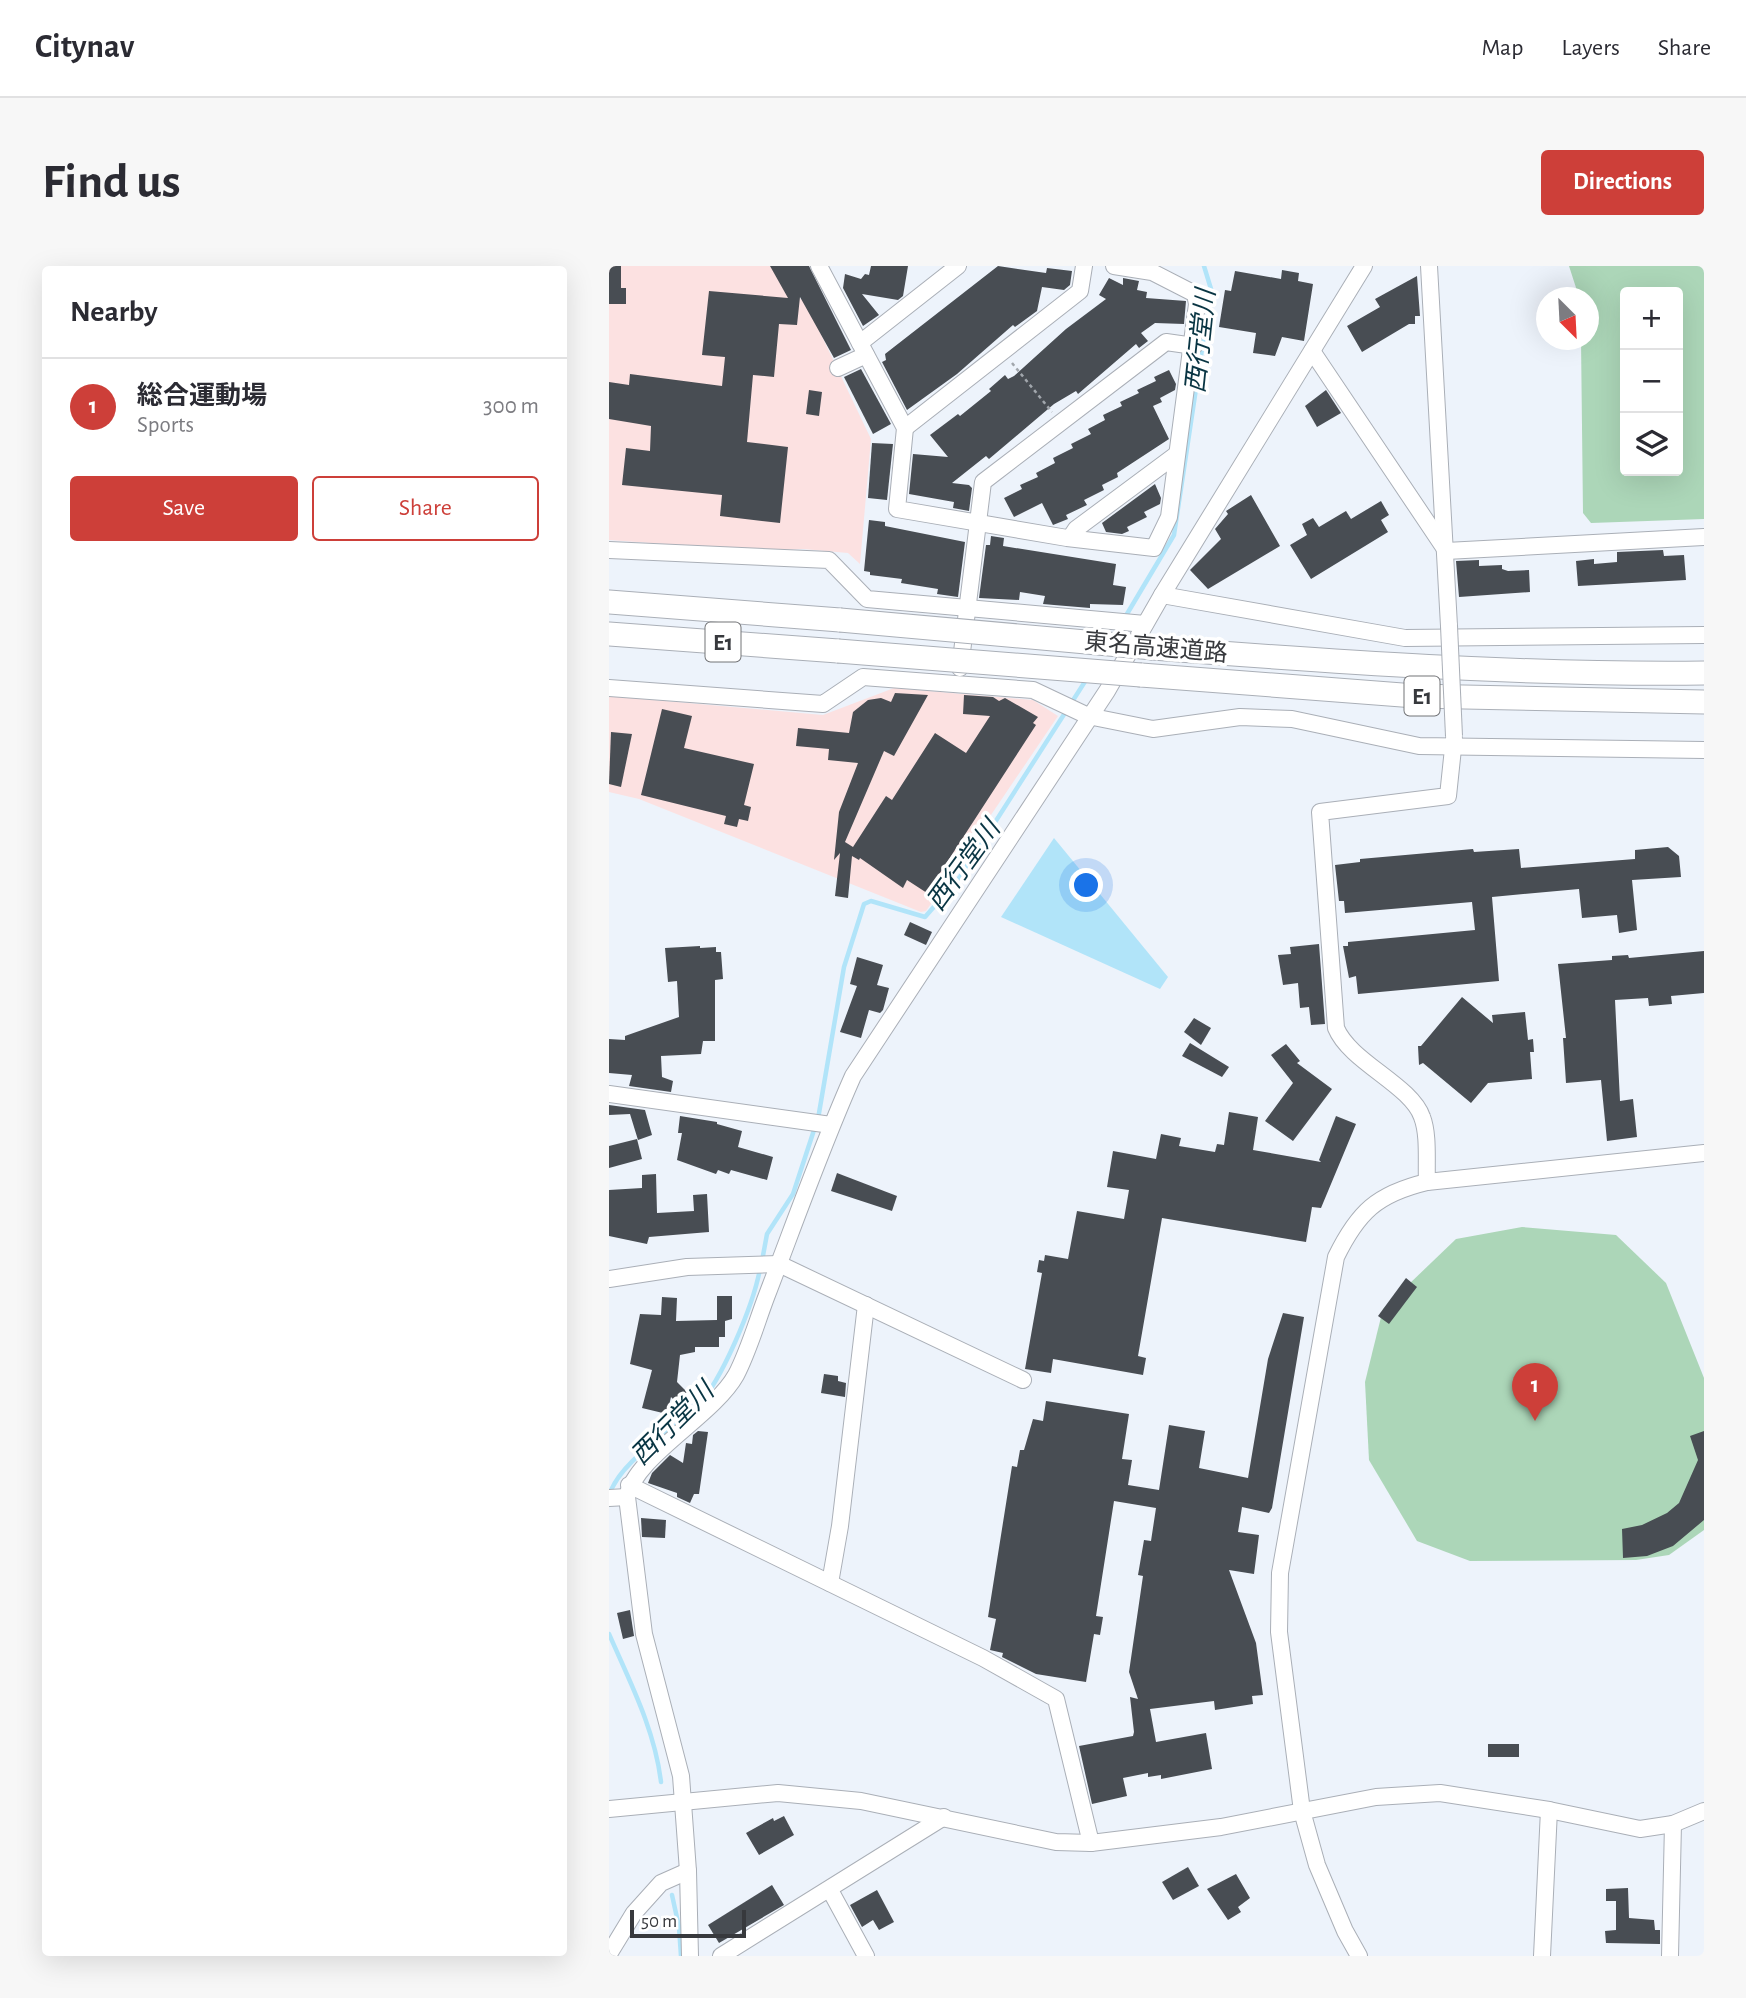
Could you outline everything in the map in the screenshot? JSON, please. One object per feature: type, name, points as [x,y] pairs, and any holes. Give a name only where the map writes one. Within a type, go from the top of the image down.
[{"type":"highway","name":"東名高速道路","points":[[609,602],[1153,648],[1422,665],[1631,674],[1704,673]]},
{"type":"highway","name":"東名高速道路","points":[[609,634],[1415,696],[1704,702]]},
{"type":"street","points":[[819,266],[905,428],[897,509],[1070,538],[1154,548],[1169,517],[1198,304],[1195,294],[1151,272],[1114,266]]},
{"type":"street","points":[[838,368],[958,266]]},
{"type":"street","points":[[905,428],[1080,291],[1084,266]]},
{"type":"street","points":[[609,1498],[628,1491],[661,1450],[703,1415],[736,1376],[767,1264],[821,1123],[853,1076],[1076,710],[1107,691],[1131,622],[1162,595],[1364,266]]},
{"type":"street","points":[[1427,1182],[1422,1115],[1403,1093],[1342,1042],[1336,1028],[1320,812],[1448,796],[1455,743],[1429,266]]},
{"type":"street","points":[[958,684],[983,482],[1166,342],[1194,346]]},
{"type":"street","points":[[1312,351],[1446,551]]},
{"type":"street","points":[[1070,538],[1076,529],[1177,454]]},
{"type":"street","points":[[1446,551],[1704,537]]},
{"type":"street","points":[[609,550],[828,560],[867,599],[1131,622]]},
{"type":"street","points":[[1162,595],[1405,638],[1704,635]]},
{"type":"street","points":[[609,688],[823,704],[863,677],[1033,690],[1076,710],[1153,729],[1240,716],[1292,719],[1419,746],[1455,743],[1704,750]]},
{"type":"street","points":[[609,1094],[821,1123]]},
{"type":"street","points":[[1359,1956],[1345,1931],[1317,1865],[1302,1811],[1279,1632],[1280,1573],[1336,1256],[1352,1224],[1374,1203],[1408,1187],[1427,1182],[1704,1153]]},
{"type":"street","points":[[609,1279],[687,1267],[767,1264],[866,1306],[1023,1380]]},
{"type":"street","points":[[830,1583],[840,1526],[866,1306]]},
{"type":"street","points":[[628,1491],[830,1583],[983,1658],[1056,1699],[1091,1843]]},
{"type":"street","points":[[628,1491],[644,1634],[681,1776],[684,1804],[675,1877],[690,1956]]},
{"type":"street","points":[[609,1809],[778,1794],[861,1801],[1056,1842],[1091,1843],[1147,1839],[1375,1797],[1440,1793],[1549,1810],[1640,1829],[1673,1824],[1704,1811]]},
{"type":"street","points":[[1542,1956],[1549,1810]]},
{"type":"street","points":[[721,1956],[944,1817]]},
{"type":"street","points":[[1670,1956],[1673,1824]]},
{"type":"street","points":[[609,1954],[634,1913],[675,1877]]},
{"type":"street","points":[[830,1890],[866,1956]]},
{"type":"path","points":[[1002,352],[1061,423]]},
{"type":"shaded area","points":[[609,266],[774,266],[786,289],[806,303],[871,439],[860,564],[848,553],[803,549],[763,551],[609,540]]},
{"type":"shaded area","points":[[894,688],[1033,700],[1058,716],[926,911],[921,912],[639,799],[609,792],[609,696],[823,715]]},
{"type":"green space","points":[[1569,266],[1704,266],[1704,519],[1591,523],[1583,513],[1581,350],[1599,350],[1599,287],[1576,287]]},
{"type":"green space","points":[[1522,1227],[1616,1235],[1666,1283],[1704,1378],[1704,1530],[1669,1555],[1636,1560],[1470,1561],[1417,1541],[1369,1460],[1365,1382],[1383,1309],[1456,1239]]},
{"type":"water","points":[[1054,838],[1168,977],[1160,989],[1001,917]]},
{"type":"building","points":[[609,266],[621,266],[621,288],[626,288],[626,304],[609,304]]},
{"type":"building","points":[[770,266],[809,266],[851,350],[834,358],[800,297],[797,325],[779,324],[774,377],[753,375],[747,442],[788,447],[780,523],[720,516],[722,495],[622,485],[626,448],[650,451],[651,426],[609,419],[609,382],[629,385],[630,374],[722,386],[725,357],[702,355],[709,291],[788,298]]},
{"type":"building","points":[[871,266],[908,266],[903,296],[898,300],[862,294],[879,315],[863,326],[843,288],[845,274],[861,279],[865,274],[869,275]]},
{"type":"building","points":[[998,266],[1046,273],[1047,268],[1072,271],[1070,285],[1064,290],[1042,287],[1037,311],[1015,327],[1013,325],[957,374],[907,410],[882,362],[886,360],[885,354]]},
{"type":"building","points":[[1282,270],[1299,273],[1298,281],[1313,284],[1304,341],[1282,337],[1275,356],[1253,353],[1256,333],[1219,327],[1225,290],[1231,291],[1235,271],[1281,279]]},
{"type":"building","points":[[1417,276],[1420,316],[1415,316],[1415,324],[1409,324],[1362,352],[1347,326],[1380,307],[1375,299]]},
{"type":"building","points":[[1109,278],[1123,285],[1123,278],[1139,281],[1137,290],[1147,292],[1146,298],[1186,301],[1184,324],[1155,323],[1141,333],[1148,341],[1139,348],[1136,344],[1078,394],[1076,391],[1054,404],[989,459],[986,456],[952,483],[969,485],[972,488],[969,511],[953,508],[954,502],[909,494],[913,454],[948,457],[930,435],[958,414],[960,416],[991,391],[989,389],[1005,375],[1008,379],[1014,376],[1066,329],[1106,299],[1099,295]]},
{"type":"building","points":[[861,369],[891,424],[873,434],[844,377]]},
{"type":"building","points":[[1169,370],[1176,384],[1175,390],[1160,398],[1162,402],[1153,406],[1169,439],[1117,473],[1118,477],[1102,485],[1104,490],[1084,500],[1087,505],[1066,515],[1068,519],[1053,525],[1042,503],[1014,517],[1004,498],[1022,489],[1020,485],[1038,477],[1036,473],[1055,463],[1053,458],[1073,448],[1071,444],[1091,434],[1088,429],[1105,420],[1103,415],[1122,406],[1120,402],[1139,393],[1137,390],[1156,381],[1154,377]]},
{"type":"building","points":[[809,390],[822,392],[819,416],[806,414]]},
{"type":"building","points":[[1326,390],[1341,413],[1317,427],[1305,406]]},
{"type":"building","points":[[872,443],[893,444],[887,500],[868,498]]},
{"type":"building","points":[[1155,484],[1161,498],[1160,504],[1144,512],[1147,517],[1127,527],[1129,531],[1122,534],[1106,532],[1102,523]]},
{"type":"building","points":[[1251,495],[1280,546],[1208,589],[1190,570],[1221,539],[1215,529],[1228,514],[1226,511]]},
{"type":"building","points":[[1381,501],[1389,515],[1381,520],[1388,532],[1311,579],[1290,545],[1307,535],[1302,524],[1313,518],[1319,527],[1346,511],[1351,519]]},
{"type":"building","points":[[869,520],[885,522],[885,526],[965,542],[958,597],[937,594],[938,589],[901,583],[902,579],[870,575],[870,572],[864,571]]},
{"type":"building","points":[[991,536],[1004,538],[1003,546],[1116,564],[1113,585],[1126,587],[1123,605],[1090,604],[1090,608],[1043,604],[1045,596],[1020,592],[1019,600],[979,598],[986,545],[990,545]]},
{"type":"building","points":[[1663,550],[1664,556],[1684,555],[1686,580],[1578,586],[1576,561],[1594,559],[1594,564],[1617,562],[1617,552]]},
{"type":"building","points":[[1479,560],[1479,566],[1502,565],[1502,569],[1508,571],[1529,570],[1530,592],[1459,597],[1456,561]]},
{"type":"building","points":[[895,693],[928,695],[894,756],[884,751],[845,842],[853,847],[886,796],[892,800],[935,733],[966,753],[990,716],[963,714],[964,695],[993,697],[999,701],[1005,698],[1038,717],[1033,723],[1036,725],[927,893],[907,880],[903,888],[860,858],[859,860],[852,856],[848,898],[835,896],[840,853],[834,860],[839,812],[858,763],[828,760],[829,749],[796,746],[798,728],[849,733],[853,712],[868,700],[881,698],[891,702]]},
{"type":"building","points":[[662,709],[692,716],[684,748],[754,764],[744,805],[751,807],[748,821],[739,819],[737,827],[724,824],[726,816],[641,795]]},
{"type":"building","points":[[611,732],[632,734],[621,787],[609,784]]},
{"type":"building","points":[[1668,847],[1679,856],[1681,877],[1632,880],[1637,930],[1619,933],[1617,915],[1582,918],[1579,889],[1492,897],[1499,981],[1358,994],[1356,976],[1349,978],[1343,946],[1348,946],[1348,942],[1475,930],[1472,902],[1345,913],[1344,901],[1339,901],[1335,865],[1360,862],[1360,859],[1473,849],[1474,852],[1519,849],[1521,868],[1635,859],[1635,850]]},
{"type":"building","points":[[910,922],[932,932],[926,945],[904,935]]},
{"type":"building","points":[[1319,944],[1325,1024],[1311,1025],[1309,1007],[1300,1008],[1298,983],[1283,985],[1278,955],[1291,954],[1290,947]]},
{"type":"building","points":[[716,947],[716,952],[721,952],[723,979],[715,980],[715,1041],[703,1041],[701,1054],[661,1056],[662,1077],[673,1081],[671,1092],[629,1086],[632,1075],[609,1073],[609,1039],[625,1040],[625,1036],[679,1017],[677,981],[668,982],[665,948]]},
{"type":"building","points":[[1704,951],[1704,993],[1671,996],[1672,1004],[1649,1006],[1648,998],[1615,1000],[1620,1101],[1633,1099],[1637,1137],[1607,1141],[1601,1080],[1566,1083],[1563,1038],[1566,1038],[1558,964],[1612,960],[1612,956],[1628,955],[1629,958]]},
{"type":"building","points":[[857,957],[883,965],[877,985],[889,988],[883,1010],[880,1013],[869,1010],[861,1038],[840,1032],[857,986],[850,984]]},
{"type":"building","points":[[1462,997],[1493,1023],[1492,1015],[1525,1012],[1528,1040],[1533,1039],[1534,1052],[1530,1052],[1532,1079],[1488,1083],[1471,1103],[1423,1063],[1419,1065],[1418,1046],[1421,1046]]},
{"type":"building","points":[[1194,1018],[1211,1028],[1201,1045],[1184,1032]]},
{"type":"building","points":[[1190,1043],[1229,1067],[1222,1077],[1182,1056]]},
{"type":"building","points":[[1286,1044],[1300,1061],[1297,1063],[1332,1089],[1293,1141],[1265,1121],[1293,1083],[1271,1055]]},
{"type":"building","points":[[609,1105],[645,1110],[652,1135],[638,1140],[630,1114],[609,1115]]},
{"type":"building","points":[[1229,1112],[1258,1117],[1253,1150],[1321,1162],[1319,1160],[1336,1116],[1356,1124],[1321,1208],[1312,1207],[1306,1242],[1162,1218],[1138,1356],[1146,1358],[1143,1375],[1053,1359],[1051,1373],[1025,1369],[1042,1273],[1037,1272],[1039,1260],[1044,1261],[1045,1255],[1068,1259],[1077,1211],[1124,1219],[1129,1190],[1107,1187],[1113,1151],[1156,1159],[1161,1134],[1181,1138],[1179,1146],[1215,1152],[1217,1144],[1224,1145]]},
{"type":"building","points":[[680,1116],[717,1122],[742,1131],[738,1147],[773,1157],[767,1180],[731,1170],[729,1174],[718,1170],[716,1174],[677,1160],[682,1133],[678,1133]]},
{"type":"building","points":[[637,1139],[642,1159],[609,1168],[609,1146]]},
{"type":"building","points":[[837,1173],[897,1196],[892,1211],[831,1191]]},
{"type":"building","points":[[656,1174],[657,1213],[694,1211],[693,1195],[707,1194],[709,1232],[649,1237],[647,1244],[609,1236],[609,1190],[642,1188],[642,1175]]},
{"type":"building","points":[[1406,1278],[1417,1287],[1389,1324],[1378,1316]]},
{"type":"building","points":[[717,1296],[732,1296],[732,1319],[725,1321],[725,1337],[719,1337],[719,1347],[695,1347],[695,1352],[680,1355],[677,1382],[689,1394],[679,1405],[671,1397],[667,1414],[642,1408],[652,1370],[630,1364],[640,1314],[661,1315],[662,1297],[677,1298],[676,1321],[717,1320]]},
{"type":"building","points":[[1283,1313],[1304,1317],[1272,1508],[1269,1513],[1242,1507],[1238,1532],[1259,1535],[1254,1574],[1229,1570],[1256,1643],[1263,1695],[1252,1696],[1253,1704],[1215,1710],[1214,1701],[1150,1709],[1156,1742],[1206,1733],[1212,1769],[1161,1779],[1161,1775],[1148,1777],[1148,1773],[1123,1778],[1127,1796],[1092,1804],[1079,1746],[1133,1736],[1134,1732],[1130,1697],[1138,1699],[1129,1672],[1143,1576],[1138,1575],[1144,1540],[1151,1541],[1156,1508],[1114,1501],[1096,1616],[1103,1617],[1100,1635],[1094,1634],[1086,1682],[1036,1674],[1002,1657],[1003,1653],[990,1650],[996,1619],[988,1617],[1012,1466],[1017,1467],[1020,1450],[1024,1450],[1033,1419],[1043,1421],[1046,1401],[1129,1414],[1122,1459],[1132,1460],[1128,1485],[1159,1490],[1169,1425],[1205,1431],[1199,1468],[1248,1478],[1268,1359]]},
{"type":"building","points":[[824,1374],[838,1376],[838,1381],[846,1383],[845,1397],[821,1393]]},
{"type":"building","points":[[698,1431],[708,1432],[699,1494],[694,1494],[690,1503],[677,1497],[677,1493],[648,1483],[652,1473],[670,1455],[683,1463],[686,1443],[692,1444],[693,1435]]},
{"type":"building","points":[[1704,1431],[1704,1520],[1673,1546],[1647,1556],[1623,1558],[1622,1529],[1642,1525],[1667,1513],[1679,1503],[1698,1460],[1690,1436]]},
{"type":"building","points":[[641,1518],[666,1520],[665,1538],[642,1537]]},
{"type":"building","points":[[630,1610],[634,1636],[623,1639],[617,1613]]},
{"type":"building","points":[[1488,1744],[1519,1744],[1519,1757],[1488,1757]]},
{"type":"building","points":[[784,1816],[794,1835],[759,1855],[746,1833],[773,1818],[774,1821]]},
{"type":"building","points":[[1188,1867],[1199,1886],[1173,1900],[1162,1882]]},
{"type":"building","points":[[1236,1874],[1250,1898],[1238,1907],[1241,1912],[1228,1920],[1207,1889]]},
{"type":"building","points":[[772,1885],[784,1905],[719,1943],[708,1925]]},
{"type":"building","points":[[1628,1888],[1629,1918],[1654,1920],[1655,1930],[1660,1930],[1660,1944],[1606,1943],[1605,1931],[1616,1930],[1616,1901],[1606,1901],[1606,1889]]},
{"type":"building","points":[[877,1890],[894,1922],[879,1930],[873,1920],[862,1927],[850,1905]]},
{"type":"waterway","name":"西行堂川","points":[[1124,619],[1174,535],[1211,289],[1204,266]]},
{"type":"waterway","name":"西行堂川","points":[[818,1119],[844,967],[864,904],[871,901],[925,917],[960,877],[1086,680]]},
{"type":"waterway","name":"西行堂川","points":[[762,1261],[767,1234],[793,1194],[815,1127]]},
{"type":"waterway","name":"西行堂川","points":[[609,1495],[625,1469],[686,1417],[707,1395],[735,1342],[751,1302],[760,1269]]},
{"type":"waterway","name":"西行堂川","points":[[609,1634],[647,1725],[661,1782]]},
{"type":"waterway","name":"西行堂川","points":[[672,1895],[679,1927],[681,1956]]},
{"type":"place","name":"総合運動場","points":[[1535,1421]]}]
